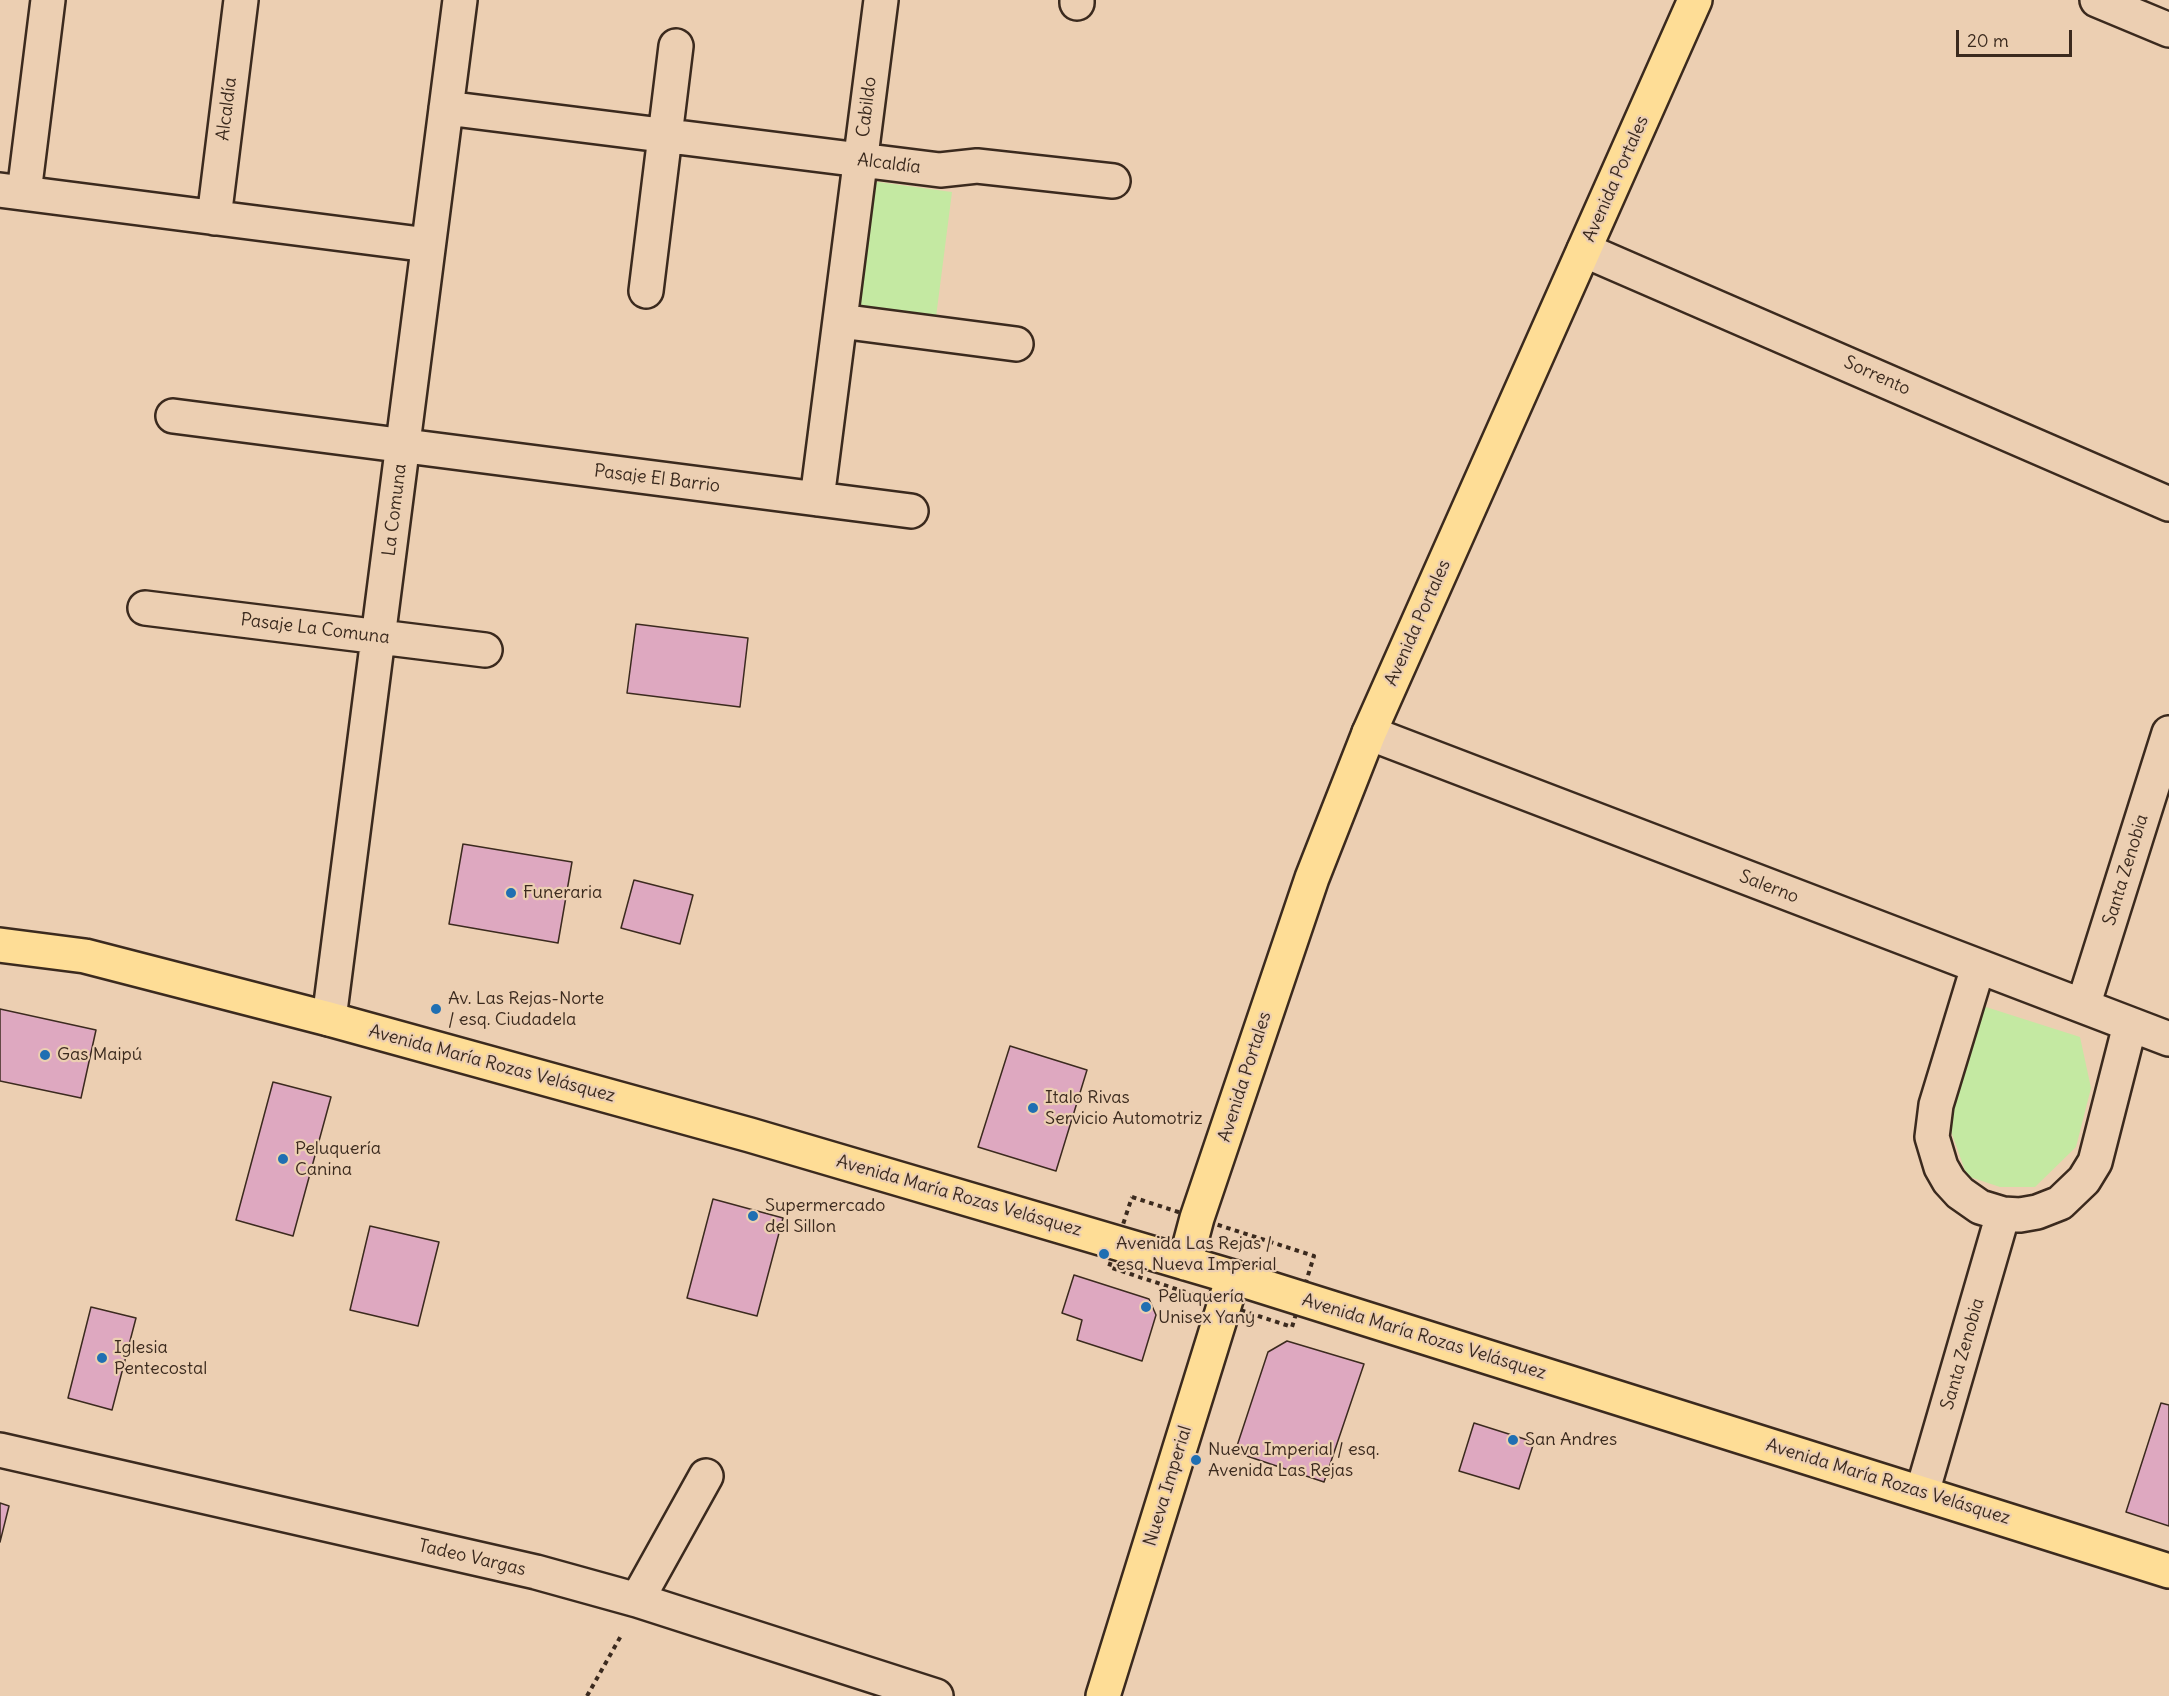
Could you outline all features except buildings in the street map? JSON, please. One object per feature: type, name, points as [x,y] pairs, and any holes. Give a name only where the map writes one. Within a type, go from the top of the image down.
[{"type":"main road","name":"Avenida Portales","points":[[1185,1263],[1197,1218],[1308,888],[1369,733],[1695,0]]},
{"type":"main road","name":"Avenida María Rozas Velásquez","points":[[0,921],[85,956]]},
{"type":"main road","name":"Avenida María Rozas Velásquez","points":[[0,945],[85,956],[329,1019],[750,1135],[1233,1277],[2169,1571]]},
{"type":"main road","name":"Nueva Imperial","points":[[1103,1696],[1233,1277]]},
{"type":"street","points":[[48,0],[12,192],[428,245]]},
{"type":"street","name":"Alcaldía","points":[[214,218],[241,0]]},
{"type":"street","name":"La Comuna","points":[[329,1019],[460,0]]},
{"type":"street","name":"Cabildo","points":[[817,499],[881,0]]},
{"type":"street","points":[[2097,0],[2169,30]]},
{"type":"street","points":[[646,291],[676,46]]},
{"type":"street","name":"Alcaldía","points":[[446,108],[940,170],[977,166],[1113,181]]},
{"type":"street","name":"Sorrento","points":[[1584,250],[2169,504]]},
{"type":"street","points":[[840,321],[1016,344]]},
{"type":"street","points":[[173,416],[403,446]]},
{"type":"street","name":"Pasaje El Barrio","points":[[403,446],[911,511]]},
{"type":"street","name":"Pasaje La Comuna","points":[[145,608],[485,650]]},
{"type":"street","name":"Salerno","points":[[1369,733],[2169,1039]]},
{"type":"street","name":"Santa Zenobia","points":[[2083,1006],[2169,733]]},
{"type":"street","points":[[1978,967],[1936,1106],[1932,1137],[1941,1167],[1960,1193],[1980,1207],[2003,1214],[2020,1215],[2049,1209],[2070,1196],[2084,1180],[2095,1162],[2130,1025]]},
{"type":"street","name":"Santa Zenobia","points":[[1922,1493],[2003,1214]]},
{"type":"street","name":"Tadeo Vargas","points":[[0,1450],[536,1572],[637,1600],[936,1696]]},
{"type":"street","points":[[637,1600],[706,1476]]},
{"type":"path","points":[[587,1696],[620,1638],[637,1600]]},
{"type":"green space","points":[[871,181],[952,192],[935,325],[852,314]]},
{"type":"green space","points":[[1986,1007],[2080,1037],[2091,1088],[2076,1147],[2035,1187],[2000,1187],[1967,1176],[1948,1123],[1957,1057]]},
{"type":"place","name":"Funeraria","points":[[511,893]]},
{"type":"place","name":"Av. Las Rejas-Norte / esq. Ciudadela","points":[[436,1009]]},
{"type":"place","name":"Gas Maipú","points":[[45,1055]]},
{"type":"place","name":"Italo Rivas Servicio Automotriz","points":[[1033,1108]]},
{"type":"place","name":"Peluquería Canina","points":[[283,1159]]},
{"type":"place","name":"Supermercado del Sillon","points":[[753,1216]]},
{"type":"place","name":"Avenida Las Rejas / esq. Nueva Imperial","points":[[1104,1254]]},
{"type":"place","name":"Peluquería Unisex Yany","points":[[1146,1307]]},
{"type":"place","name":"Iglesia Pentecostal","points":[[102,1358]]},
{"type":"place","name":"San Andres","points":[[1513,1440]]},
{"type":"place","name":"Nueva Imperial / esq. Avenida Las Rejas","points":[[1196,1460]]}]
